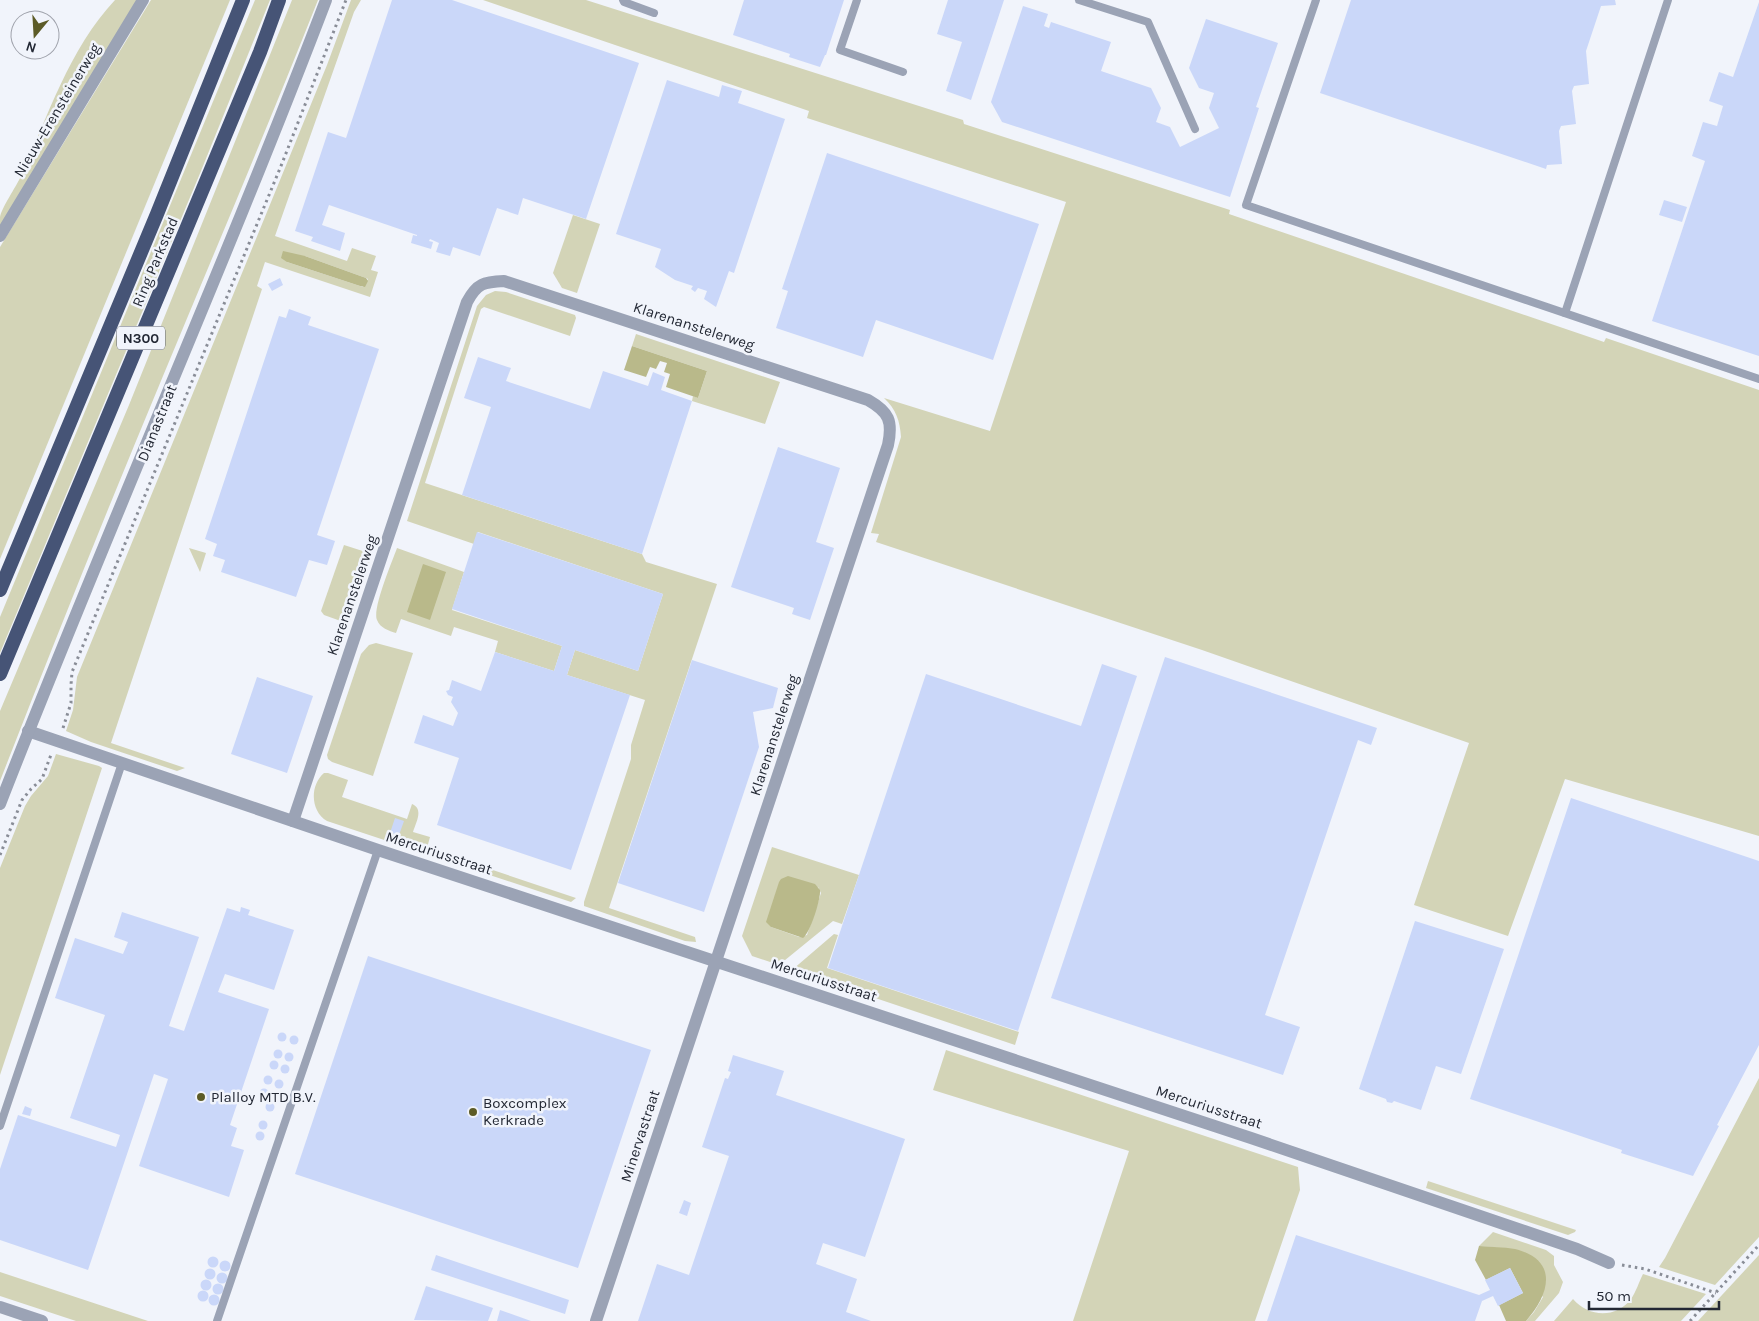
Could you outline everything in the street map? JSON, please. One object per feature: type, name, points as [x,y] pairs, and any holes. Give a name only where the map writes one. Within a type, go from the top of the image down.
[{"type":"highway","name":"Ring Parkstad","points":[[0,590],[157,214],[243,0]]},
{"type":"highway","name":"Ring Parkstad","points":[[0,674],[260,52],[279,0]]},
{"type":"street","name":"Nieuw-Erensteinerweg","points":[[0,236],[143,0]]},
{"type":"street","name":"Dianastraat","points":[[0,804],[326,0]]},
{"type":"street","name":"Klarenanstelerweg","points":[[293,821],[468,302],[472,293],[479,286],[488,282],[504,281],[868,400],[881,407],[887,415],[891,424],[888,445],[716,961]]},
{"type":"street","name":"Mercuriusstraat","points":[[28,732],[378,850],[1251,1138],[1577,1249],[1609,1263]]},
{"type":"street","name":"Minervastraat","points":[[596,1321],[716,961]]},
{"type":"street","points":[[0,1307],[42,1321]]},
{"type":"lane","points":[[623,0],[654,13]]},
{"type":"lane","points":[[857,0],[840,50],[903,72]]},
{"type":"lane","points":[[1079,0],[1148,22],[1194,129]]},
{"type":"lane","points":[[1316,0],[1246,205],[1759,378]]},
{"type":"lane","points":[[1565,313],[1668,0]]},
{"type":"lane","points":[[0,1126],[122,763]]},
{"type":"lane","points":[[217,1321],[378,850]]},
{"type":"path","name":"Dianastraat","points":[[0,855],[22,800],[42,779],[66,721],[71,703],[72,672],[281,166],[346,0]]},
{"type":"path","points":[[1690,1321],[1759,1245]]},
{"type":"path","points":[[1609,1263],[1645,1269],[1716,1293]]},
{"type":"shaded area","points":[[115,0],[138,0],[0,229],[1,213],[21,176],[72,61],[99,19]]},
{"type":"shaded area","points":[[151,0],[230,0],[0,559],[0,247]]},
{"type":"shaded area","points":[[255,0],[270,0],[201,171],[0,653],[0,617]]},
{"type":"shaded area","points":[[292,0],[318,0],[142,426],[0,781],[0,711],[129,405]]},
{"type":"shaded area","points":[[351,0],[361,0],[354,12],[275,236],[347,261],[352,248],[376,256],[371,270],[378,272],[370,297],[265,262],[257,286],[262,289],[111,743],[185,768],[177,771],[91,742],[66,731],[73,710],[77,677],[327,65]],"holes":[[[305,256],[368,279],[363,287],[287,262]]]},
{"type":"shaded area","points":[[483,0],[586,0],[963,120],[964,124],[1230,210],[1229,214],[1604,342],[1606,338],[1759,390],[1759,836],[1565,779],[1508,936],[1414,905],[1469,743],[1202,650],[876,542],[879,534],[871,533],[901,437],[897,416],[892,406],[884,398],[990,431],[1066,202],[807,118],[809,111]]},
{"type":"shaded area","points":[[573,215],[600,224],[577,293],[562,288],[553,273]]},
{"type":"shaded area","points":[[283,251],[305,256],[366,278],[368,281],[365,287],[360,286],[287,262],[281,258]]},
{"type":"shaded area","points":[[495,291],[506,292],[575,315],[576,318],[570,336],[484,307],[481,309],[425,483],[642,554],[646,562],[717,584],[609,908],[695,937],[696,942],[685,941],[584,906],[631,759],[631,745],[645,700],[567,675],[575,650],[638,671],[663,594],[478,532],[474,544],[407,521],[477,306],[486,295]]},
{"type":"shaded area","points":[[636,334],[780,382],[765,424],[692,401],[693,396],[698,398],[707,371],[632,346]]},
{"type":"shaded area","points":[[632,346],[707,371],[698,398],[666,387],[670,374],[664,372],[667,363],[660,361],[656,369],[650,367],[646,377],[624,370]]},
{"type":"shaded area","points":[[344,545],[372,554],[349,624],[324,615],[321,611]]},
{"type":"shaded area","points":[[189,548],[206,553],[200,572]]},
{"type":"shaded area","points":[[397,548],[464,572],[452,610],[562,646],[554,671],[495,652],[498,641],[454,627],[451,636],[401,619],[396,633],[382,627],[377,620],[377,606]]},
{"type":"shaded area","points":[[423,564],[446,572],[430,620],[407,612]]},
{"type":"shaded area","points":[[376,643],[413,653],[373,776],[332,762],[328,759],[327,755],[361,654],[369,645]]},
{"type":"shaded area","points":[[56,754],[102,768],[0,1075],[0,868],[25,806],[48,776]]},
{"type":"shaded area","points":[[324,773],[348,780],[342,797],[407,819],[412,804],[416,806],[418,816],[413,832],[430,837],[427,848],[576,898],[571,902],[327,821],[318,812],[314,798],[316,785]]},
{"type":"shaded area","points":[[772,847],[859,875],[842,924],[833,921],[779,965],[752,956],[742,936]],"holes":[[[818,887],[821,893],[807,935],[799,937],[771,927]]]},
{"type":"shaded area","points":[[788,876],[815,884],[820,890],[814,916],[809,930],[803,938],[771,927],[766,922],[779,882]]},
{"type":"shaded area","points":[[834,934],[838,935],[827,968],[1019,1032],[1015,1045],[792,970]]},
{"type":"shaded area","points":[[946,1050],[1298,1167],[1300,1190],[1255,1321],[1073,1321],[1129,1151],[933,1090]]},
{"type":"shaded area","points":[[1759,1078],[1759,1237],[1715,1285],[1659,1267],[1665,1258]]},
{"type":"shaded area","points":[[1428,1181],[1576,1230],[1568,1235],[1426,1188]]},
{"type":"shaded area","points":[[1493,1232],[1546,1250],[1554,1256],[1554,1265],[1563,1282],[1559,1293],[1535,1321],[1526,1321],[1543,1297],[1493,1247],[1479,1246]]},
{"type":"shaded area","points":[[1479,1246],[1515,1249],[1529,1254],[1539,1261],[1544,1269],[1545,1289],[1541,1300],[1526,1321],[1506,1321],[1499,1305],[1523,1293],[1510,1268],[1486,1280],[1475,1260]]},
{"type":"shaded area","points":[[1759,1255],[1759,1321],[1698,1321]]},
{"type":"shaded area","points":[[0,1272],[148,1321],[76,1321],[0,1296]]},
{"type":"shaded area","points":[[1643,1274],[1706,1294],[1681,1321],[1554,1321],[1573,1299],[1579,1305],[1594,1312],[1610,1313],[1618,1310],[1631,1299]]},
{"type":"building","points":[[392,0],[452,0],[639,63],[586,219],[523,198],[518,215],[497,208],[480,256],[453,247],[450,256],[436,252],[439,243],[430,239],[429,241],[433,242],[431,249],[411,243],[413,235],[417,235],[329,205],[322,225],[345,233],[340,251],[311,241],[313,237],[295,231],[328,132],[346,138]]},
{"type":"building","points":[[744,0],[844,0],[826,55],[820,67],[789,57],[790,54],[733,35]]},
{"type":"building","points":[[948,0],[1004,0],[971,100],[946,91],[962,42],[937,34]]},
{"type":"building","points":[[1351,0],[1615,0],[1616,5],[1601,6],[1586,51],[1589,84],[1574,86],[1572,91],[1576,124],[1561,126],[1559,131],[1562,164],[1547,165],[1546,169],[1320,93]]},
{"type":"building","points":[[1759,2],[1759,356],[1652,321],[1705,161],[1692,156],[1703,122],[1717,126],[1723,106],[1709,101],[1719,72],[1733,77]]},
{"type":"building","points":[[1023,6],[1048,14],[1044,26],[1049,28],[1051,22],[1111,42],[1101,71],[1151,88],[1161,108],[1156,122],[1170,127],[1180,147],[1219,128],[1209,108],[1214,93],[1199,88],[1189,68],[1206,19],[1278,43],[1256,107],[1259,108],[1230,197],[1002,122],[991,102]]},
{"type":"building","points":[[667,80],[719,97],[722,85],[742,91],[738,103],[785,119],[734,273],[729,271],[716,307],[704,299],[707,291],[698,288],[695,292],[691,289],[693,286],[675,280],[655,267],[661,249],[616,234]]},
{"type":"building","points":[[827,153],[1039,224],[993,360],[876,320],[863,357],[776,328],[788,291],[782,289]]},
{"type":"building","points":[[1664,200],[1687,207],[1682,222],[1659,215]]},
{"type":"building","points":[[280,278],[283,285],[272,291],[268,284]]},
{"type":"building","points":[[289,309],[311,317],[308,325],[379,349],[317,535],[335,541],[327,565],[309,560],[296,597],[221,572],[225,560],[213,556],[217,544],[205,539],[279,316],[286,318]]},
{"type":"building","points":[[478,357],[511,368],[506,381],[590,409],[603,371],[648,386],[653,372],[665,377],[661,390],[692,401],[642,554],[462,495],[491,407],[464,398]]},
{"type":"building","points":[[778,447],[840,468],[816,542],[834,548],[810,620],[792,614],[794,608],[731,587]]},
{"type":"building","points":[[477,532],[663,594],[638,671],[575,650],[567,675],[630,695],[571,870],[437,825],[459,758],[414,743],[423,715],[453,726],[458,713],[451,702],[453,697],[448,695],[446,691],[449,690],[452,680],[481,691],[495,652],[554,671],[562,646],[452,609]]},
{"type":"building","points":[[1165,657],[1377,728],[1371,745],[1358,740],[1265,1015],[1300,1027],[1283,1075],[1051,998]]},
{"type":"building","points":[[692,660],[778,688],[773,708],[753,712],[759,747],[704,912],[618,883]]},
{"type":"building","points":[[1102,664],[1137,676],[1018,1031],[828,968],[926,674],[1081,726]]},
{"type":"building","points":[[257,677],[313,696],[287,773],[231,754]]},
{"type":"building","points":[[1571,798],[1759,861],[1759,1045],[1717,1125],[1719,1126],[1693,1176],[1621,1153],[1622,1150],[1470,1099]]},
{"type":"building","points":[[395,818],[404,821],[399,835],[390,833]]},
{"type":"building","name":"Plalloy MTD B.V.","points":[[241,907],[250,910],[248,915],[294,930],[274,990],[225,974],[218,992],[269,1009],[230,1125],[237,1128],[231,1146],[244,1150],[229,1197],[139,1166],[168,1079],[154,1074],[88,1270],[0,1240],[0,1169],[18,1115],[116,1147],[120,1135],[70,1118],[105,1015],[55,998],[75,938],[123,954],[128,942],[114,937],[122,912],[199,937],[169,1026],[184,1031],[227,908],[240,912]]},
{"type":"building","points":[[1415,921],[1504,949],[1461,1074],[1436,1066],[1421,1110],[1394,1101],[1392,1103],[1387,1102],[1386,1099],[1359,1089]]},
{"type":"building","name":"Boxcomplex Kerkrade","points":[[368,956],[651,1050],[578,1268],[295,1174]]},
{"type":"building","points":[[282,1032],[287,1037],[282,1042],[277,1037]]},
{"type":"building","points":[[294,1035],[299,1040],[294,1045],[289,1040]]},
{"type":"building","points":[[278,1049],[283,1054],[278,1059],[273,1054]]},
{"type":"building","points":[[289,1052],[294,1057],[289,1062],[284,1057]]},
{"type":"building","points":[[733,1055],[784,1071],[776,1095],[905,1139],[865,1257],[823,1243],[816,1264],[857,1279],[846,1312],[871,1321],[638,1321],[657,1264],[689,1275],[729,1156],[702,1147],[725,1078],[728,1079],[731,1072],[728,1071]]},
{"type":"building","points":[[274,1060],[279,1065],[274,1070],[269,1065]]},
{"type":"building","points":[[285,1064],[290,1069],[285,1074],[280,1069]]},
{"type":"building","points":[[268,1075],[273,1080],[268,1085],[263,1080]]},
{"type":"building","points":[[279,1079],[284,1084],[279,1089],[274,1084]]},
{"type":"building","points":[[264,1088],[269,1093],[264,1098],[259,1093]]},
{"type":"building","points":[[275,1092],[280,1097],[275,1102],[270,1097]]},
{"type":"building","points":[[270,1102],[275,1107],[270,1112],[265,1107]]},
{"type":"building","points":[[25,1106],[32,1109],[30,1116],[22,1114]]},
{"type":"building","points":[[263,1120],[268,1125],[263,1130],[258,1125]]},
{"type":"building","points":[[260,1131],[265,1136],[260,1141],[255,1136]]},
{"type":"building","points":[[684,1200],[691,1203],[687,1216],[679,1213]]},
{"type":"building","points":[[1296,1235],[1479,1295],[1490,1290],[1485,1280],[1510,1268],[1523,1293],[1498,1306],[1493,1296],[1482,1301],[1475,1321],[1267,1321]]},
{"type":"building","points":[[436,1255],[569,1300],[565,1314],[431,1270]]},
{"type":"building","points":[[211,1257],[215,1257],[218,1262],[217,1266],[211,1267],[208,1264],[208,1260]]},
{"type":"building","points":[[223,1261],[227,1261],[230,1266],[229,1270],[223,1271],[220,1268],[220,1264]]},
{"type":"building","points":[[208,1269],[212,1269],[215,1274],[214,1278],[208,1279],[205,1276],[205,1272]]},
{"type":"building","points":[[220,1273],[224,1273],[227,1278],[226,1282],[220,1283],[217,1280],[217,1276]]},
{"type":"building","points":[[204,1280],[208,1280],[211,1285],[210,1289],[204,1290],[201,1287],[201,1283]]},
{"type":"building","points":[[216,1284],[220,1284],[223,1289],[222,1293],[216,1294],[213,1291],[213,1287]]},
{"type":"building","points":[[426,1286],[493,1308],[488,1321],[414,1320]]},
{"type":"building","points":[[201,1291],[205,1291],[208,1296],[207,1300],[201,1301],[198,1298],[198,1294]]},
{"type":"building","points":[[212,1295],[216,1295],[219,1300],[218,1304],[212,1305],[209,1302],[209,1298]]},
{"type":"building","points":[[500,1310],[531,1321],[497,1321]]},
{"type":"place","name":"Plalloy MTD B.V.","points":[[201,1097]]},
{"type":"place","name":"Boxcomplex Kerkrade","points":[[473,1112]]}]
